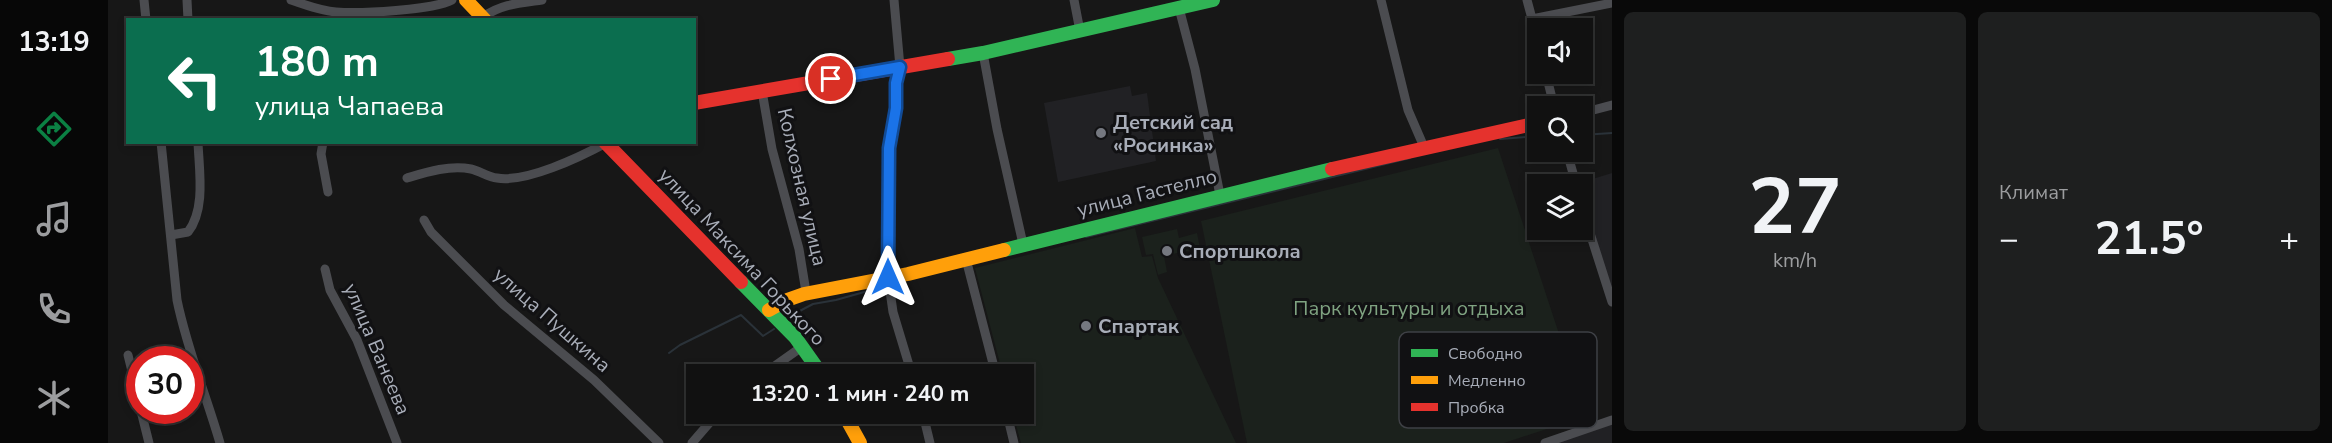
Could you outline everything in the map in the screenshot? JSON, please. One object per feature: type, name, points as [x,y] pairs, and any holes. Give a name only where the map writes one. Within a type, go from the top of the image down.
[{"type":"street","points":[[144,0],[146,18]]},
{"type":"street","points":[[187,0],[188,18]]},
{"type":"street","points":[[291,0],[335,16],[440,5],[452,0]]},
{"type":"street","points":[[465,0],[484,18],[494,9],[510,2],[542,0]]},
{"type":"street","points":[[894,0],[900,67],[896,83],[896,108],[889,148],[888,277],[893,312],[909,364]]},
{"type":"street","points":[[1074,0],[1080,31]]},
{"type":"street","points":[[696,103],[983,53],[1213,0]]},
{"type":"street","points":[[1381,0],[1408,110],[1424,147]]},
{"type":"street","points":[[1527,0],[1532,18]]},
{"type":"street","points":[[1537,18],[1612,3]]},
{"type":"street","points":[[1179,8],[1195,69],[1220,195]]},
{"type":"street","points":[[983,53],[998,135],[1023,244]]},
{"type":"street","name":"Колхозная улица","points":[[762,92],[772,149],[799,249],[806,292]]},
{"type":"street","points":[[1593,110],[1612,105]]},
{"type":"street","name":"улица Гастелло","points":[[769,310],[806,292],[966,260],[1220,195],[1527,125]]},
{"type":"street","points":[[160,144],[174,278],[182,324],[220,443]]},
{"type":"street","points":[[171,235],[188,232],[194,220],[200,195],[198,144]]},
{"type":"street","points":[[323,144],[321,154],[328,192]]},
{"type":"street","points":[[407,178],[451,168],[470,169],[496,178],[537,173],[562,164],[603,144]]},
{"type":"street","name":"улица Максима Горького","points":[[606,144],[769,310],[803,346],[815,364]]},
{"type":"street","name":"улица Пушкина","points":[[424,220],[431,232],[504,304],[594,380],[659,443]]},
{"type":"street","points":[[1592,240],[1612,302]]},
{"type":"street","points":[[966,260],[993,364]]},
{"type":"street","name":"улица Ванеева","points":[[325,269],[330,290],[357,340],[397,443]]},
{"type":"street","points":[[778,364],[803,346]]},
{"type":"street","points":[[1597,425],[1612,420]]},
{"type":"street","points":[[144,424],[149,443]]},
{"type":"street","points":[[692,443],[708,424]]},
{"type":"street","points":[[850,424],[860,443]]},
{"type":"street","points":[[925,424],[930,443]]},
{"type":"street","points":[[1009,424],[1014,443]]},
{"type":"street","points":[[1545,443],[1589,428]]},
{"type":"shaded area","name":"Детский сад «Росинка»","points":[[1130,86],[1132,96],[1147,93],[1156,161],[1058,182],[1044,103]]},
{"type":"shaded area","points":[[1612,173],[1612,302],[1593,240],[1593,179]]},
{"type":"shaded area","points":[[1612,420],[1612,443],[1545,443],[1589,428],[1597,428],[1597,425]]},
{"type":"green space","name":"Парк культуры и отдыха","points":[[1498,148],[1558,332],[1399,332],[1399,428],[1550,428],[1504,443],[1247,443],[1201,221]]},
{"type":"green space","name":"Спартак","points":[[1135,228],[1142,257],[1152,256],[1158,278],[1236,443],[1021,443],[1016,424],[1034,424],[1034,364],[1000,364],[975,268]]},
{"type":"green space","name":"Спортшкола","points":[[1177,229],[1179,238],[1197,233],[1200,248],[1164,256],[1167,272],[1158,275],[1153,254],[1146,255],[1142,237]]},
{"type":"waterway","points":[[1593,134],[1612,133]]},
{"type":"waterway","points":[[1500,139],[1527,137]]},
{"type":"waterway","points":[[1086,237],[1410,158]]},
{"type":"waterway","points":[[794,314],[813,304],[882,287]]},
{"type":"waterway","points":[[669,353],[680,345],[741,315],[763,336],[774,329]]},
{"type":"traffic: fast","points":[[948,59],[1213,0]]},
{"type":"traffic: fast","points":[[1004,250],[1332,169]]},
{"type":"traffic: fast","points":[[741,282],[795,337],[814,364]]},
{"type":"traffic: slow","points":[[466,0],[483,18]]},
{"type":"traffic: slow","points":[[769,310],[804,294],[908,274],[1004,250]]},
{"type":"traffic: slow","points":[[850,424],[860,443]]},
{"type":"traffic: jam","points":[[696,103],[948,59]]},
{"type":"traffic: jam","points":[[1332,169],[1527,125]]},
{"type":"traffic: jam","points":[[607,144],[741,282]]},
{"type":"place","name":"Детский сад «Росинка»","points":[[1101,133]]},
{"type":"place","name":"Спортшкола","points":[[1167,251]]},
{"type":"place","name":"Спартак","points":[[1086,326]]},
{"type":"route","points":[[831,79],[900,67],[896,83],[897,101],[889,148],[888,277]]}]
